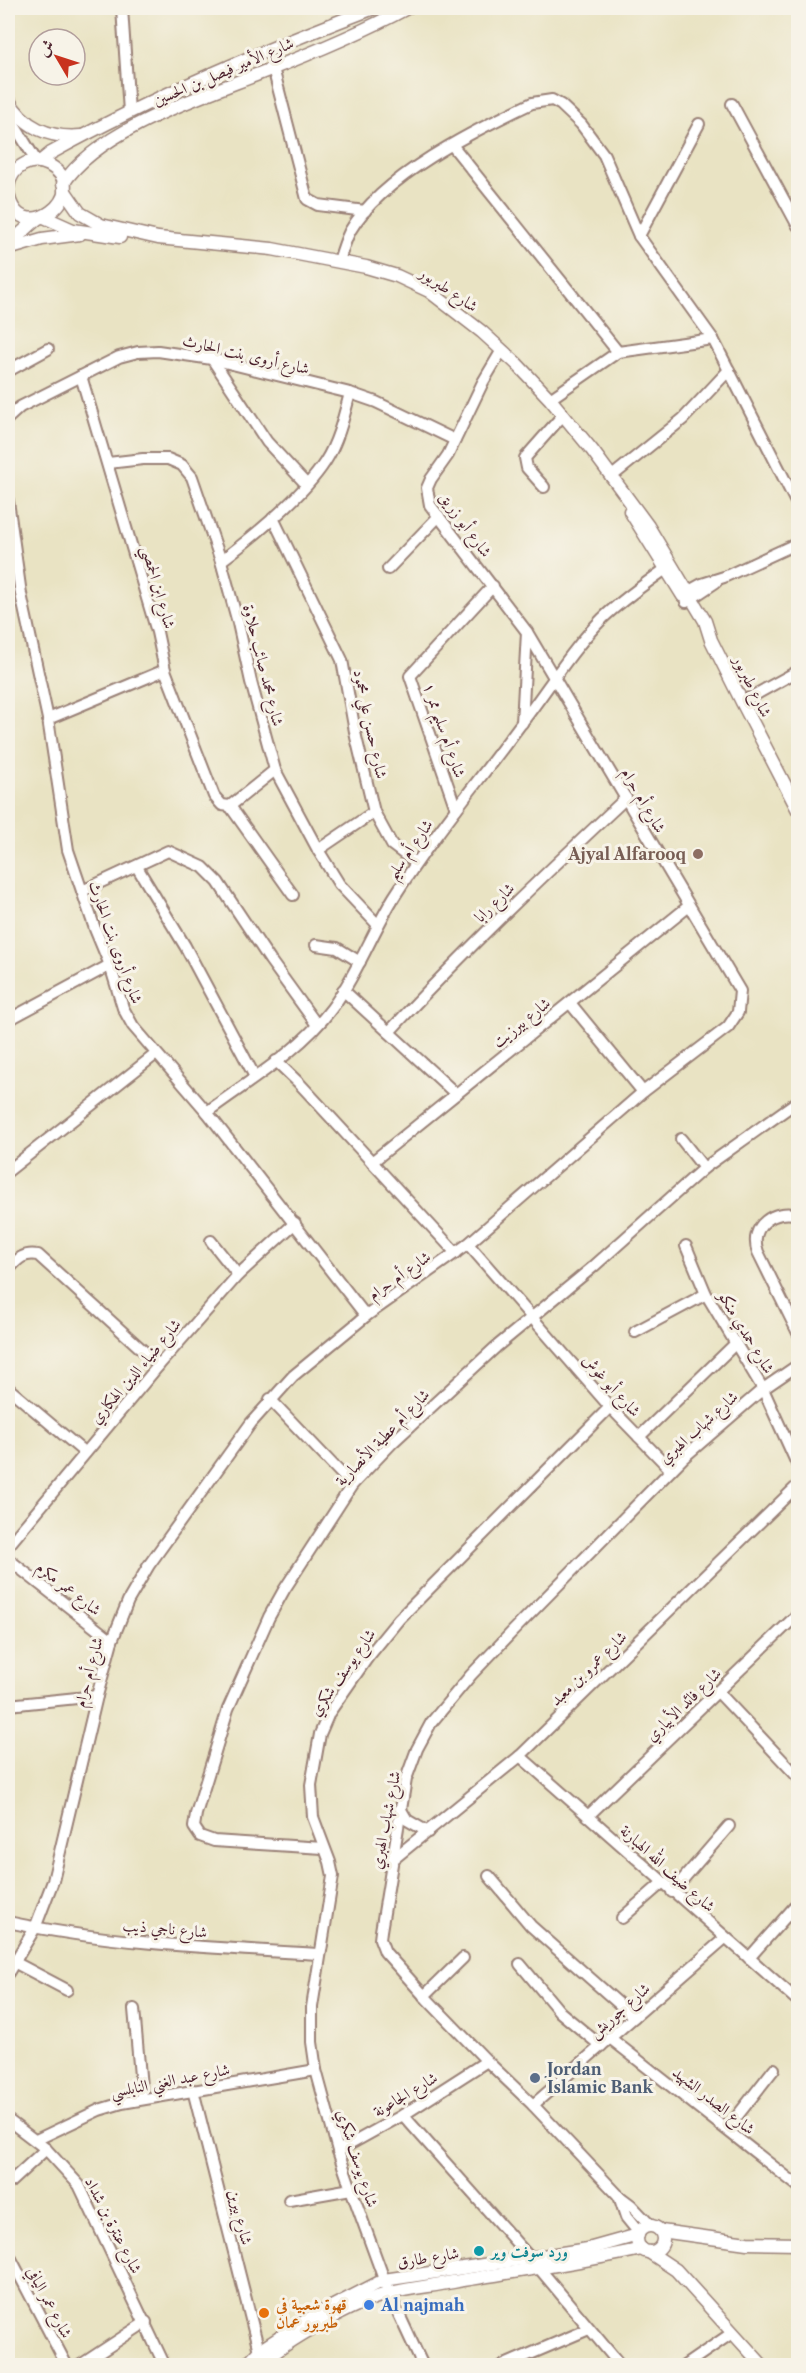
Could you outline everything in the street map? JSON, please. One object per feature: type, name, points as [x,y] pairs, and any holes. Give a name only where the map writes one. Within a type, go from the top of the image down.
[{"type":"street","points":[[122,8],[129,112]]},
{"type":"street","name":"شارع الأمير فيصل بن الحسين","points":[[9,177],[22,165],[39,162],[51,153],[129,112],[232,65],[374,8]]},
{"type":"street","name":"شارع الأمير فيصل بن الحسين","points":[[41,218],[58,207],[64,187],[85,158],[118,136],[192,100],[383,21],[407,8]]},
{"type":"street","points":[[322,27],[326,45]]},
{"type":"street","points":[[273,68],[307,199],[318,205],[365,211]]},
{"type":"street","points":[[8,99],[22,119],[36,129],[61,136],[85,135]]},
{"type":"street","points":[[339,261],[350,231],[365,211],[412,169],[532,103],[552,100],[561,105],[581,124],[604,155],[639,236],[713,339],[798,506]]},
{"type":"street","points":[[732,104],[798,226]]},
{"type":"street","points":[[8,107],[13,123],[39,162]]},
{"type":"street","points":[[639,236],[699,124]]},
{"type":"street","points":[[452,145],[618,351]]},
{"type":"street","name":"شارع طبربور","points":[[39,162],[55,169],[76,209],[94,223],[158,238],[252,246],[383,271],[418,285],[448,305],[502,350],[550,399],[615,481],[636,523],[667,564],[711,640],[798,810]]},
{"type":"street","name":"شارع طبربور","points":[[8,202],[22,215],[41,218],[86,233],[142,239],[158,238]]},
{"type":"street","points":[[8,247],[41,218]]},
{"type":"street","points":[[8,247],[33,240],[86,233]]},
{"type":"street","points":[[550,399],[618,351],[713,339]]},
{"type":"street","points":[[8,371],[48,349]]},
{"type":"street","name":"شارع أبو زريق","points":[[502,350],[483,382],[456,440],[427,488],[430,505],[527,632],[555,675]]},
{"type":"street","name":"شارع أروى بنت الحارث","points":[[8,416],[20,407],[119,357],[138,352],[172,353],[212,359],[350,393],[376,402],[456,440]]},
{"type":"street","points":[[212,359],[263,436],[306,484]]},
{"type":"street","points":[[615,481],[683,419],[729,370]]},
{"type":"street","name":"شارع ابن الحمصي","points":[[81,376],[157,632],[165,670],[210,787],[218,802],[230,806]]},
{"type":"street","points":[[221,561],[273,518],[325,463],[341,426],[350,393]]},
{"type":"street","points":[[544,486],[527,468],[525,458],[563,415]]},
{"type":"street","name":"شارع محمد صائب حلاوة","points":[[108,463],[168,459],[188,471],[195,482],[221,561],[275,770],[318,850],[347,894],[377,924]]},
{"type":"street","name":"شارع أروى بنت الحارث","points":[[8,501],[9,534],[48,718],[68,850],[128,1018],[207,1112],[366,1316]]},
{"type":"street","points":[[388,569],[439,516]]},
{"type":"street","name":"شارع حسن علي محمود","points":[[273,518],[342,660],[356,736],[374,812],[392,845],[416,863]]},
{"type":"street","points":[[687,597],[798,543]]},
{"type":"street","name":"شارع أم سليم","points":[[207,1112],[304,1039],[333,1007],[360,962],[377,924],[416,863],[522,723],[555,675],[591,631],[632,594],[643,580],[667,564]]},
{"type":"street","name":"شارع أم سليم ممر ١","points":[[456,809],[410,676],[493,586]]},
{"type":"street","points":[[522,723],[527,632]]},
{"type":"street","points":[[48,718],[165,670]]},
{"type":"street","points":[[742,702],[798,671]]},
{"type":"street","name":"شارع أم حرام","points":[[8,1973],[35,1928],[53,1881],[111,1641],[128,1601],[149,1565],[250,1423],[293,1376],[366,1316],[468,1244],[643,1092],[734,1021],[740,1004],[740,991],[555,675]]},
{"type":"street","points":[[275,770],[230,806],[293,895]]},
{"type":"street","name":"شارع رابا","points":[[389,1032],[509,908],[626,798]]},
{"type":"street","points":[[318,850],[374,812]]},
{"type":"street","points":[[82,891],[137,867],[162,853],[173,852],[203,867],[212,875],[317,1025]]},
{"type":"street","points":[[137,867],[185,946],[255,1077]]},
{"type":"street","name":"شارع بيرزيت","points":[[372,1162],[689,906]]},
{"type":"street","points":[[316,945],[343,951],[360,962]]},
{"type":"street","points":[[8,1020],[110,965]]},
{"type":"street","points":[[343,990],[456,1094]]},
{"type":"street","points":[[570,1003],[643,1092]]},
{"type":"street","points":[[8,1171],[156,1054]]},
{"type":"street","points":[[276,1061],[456,1253]]},
{"type":"street","name":"شارع أم عطية الأنصارية","points":[[323,1848],[214,1841],[200,1836],[194,1827],[228,1709],[269,1617],[312,1546],[352,1485],[439,1399],[704,1168],[798,1101]]},
{"type":"street","points":[[681,1139],[704,1168]]},
{"type":"street","points":[[798,1215],[784,1214],[771,1218],[760,1227],[755,1240],[758,1252],[798,1333]]},
{"type":"street","name":"شارع ضياء الدين الهكاري","points":[[8,1546],[159,1365],[238,1275],[295,1223]]},
{"type":"street","points":[[211,1241],[238,1275]]},
{"type":"street","name":"شارع أبو غوش","points":[[468,1244],[610,1407],[671,1470]]},
{"type":"street","name":"شارع حمدي منكو","points":[[686,1246],[706,1294],[763,1389],[798,1466]]},
{"type":"street","points":[[8,1270],[21,1256],[29,1253],[38,1256],[159,1365]]},
{"type":"street","points":[[635,1332],[706,1294]]},
{"type":"street","points":[[639,1437],[735,1344]]},
{"type":"street","name":"شارع شهاب الهبري","points":[[659,2236],[424,1996],[381,1945],[391,1862],[406,1779],[417,1749],[442,1709],[513,1630],[671,1470],[763,1389],[798,1365]]},
{"type":"street","points":[[8,1388],[85,1453]]},
{"type":"street","points":[[270,1399],[352,1485]]},
{"type":"street","name":"شارع يوسف شكري","points":[[423,2366],[389,2293],[351,2189],[316,2070],[312,2042],[312,2018],[320,1954],[333,1885],[332,1868],[313,1817],[311,1785],[320,1734],[329,1713],[368,1657],[399,1619],[610,1407]]},
{"type":"street","name":"شارع عمرو بن معبد","points":[[391,1862],[519,1756],[798,1485]]},
{"type":"street","name":"شارع عمر مكرم","points":[[8,1559],[111,1641]]},
{"type":"street","name":"شارع فائد الأبياري","points":[[588,1816],[798,1614]]},
{"type":"street","points":[[717,1692],[798,1777]]},
{"type":"street","points":[[8,1705],[97,1696]]},
{"type":"street","name":"شارع ضيف الله الهبارنة","points":[[519,1756],[798,2001]]},
{"type":"street","points":[[400,1808],[407,1820],[428,1832]]},
{"type":"street","points":[[672,1892],[729,1826]]},
{"type":"street","points":[[489,1876],[531,1926],[634,2017]]},
{"type":"street","points":[[622,1918],[662,1883]]},
{"type":"street","points":[[749,1958],[798,1903]]},
{"type":"street","name":"شارع ناجي ذيب","points":[[8,1922],[35,1928],[194,1947],[320,1954]]},
{"type":"street","name":"شارع جوريش","points":[[533,2105],[725,1938]]},
{"type":"street","points":[[424,1996],[463,1958]]},
{"type":"street","points":[[14,1962],[67,1990]]},
{"type":"street","points":[[520,1964],[560,2012],[601,2046]]},
{"type":"street","points":[[134,2009],[142,2098]]},
{"type":"street","name":"شارع الصدر الشهيد","points":[[610,2038],[795,2183]]},
{"type":"street","name":"شارع الجاعونة","points":[[338,2151],[403,2115],[487,2061]]},
{"type":"street","points":[[727,2130],[774,2069]]},
{"type":"street","name":"شارع عبد الغني النابلسي","points":[[36,2140],[99,2110],[142,2098],[316,2070]]},
{"type":"street","name":"شارع بيرين","points":[[193,2090],[259,2351]]},
{"type":"street","points":[[403,2115],[539,2268],[621,2366]]},
{"type":"street","name":"شارع عنترة بن شداد","points":[[8,2120],[46,2149],[79,2185],[165,2366]]},
{"type":"street","points":[[8,2184],[46,2149]]},
{"type":"street","points":[[795,2183],[798,2171]]},
{"type":"street","points":[[289,2200],[351,2189]]},
{"type":"street","name":"شارع شهاب الهبري","points":[[619,2196],[626,2217],[638,2234]]},
{"type":"street","points":[[676,2270],[646,2251],[638,2243],[638,2234],[646,2227],[659,2236],[676,2270],[763,2366]]},
{"type":"street","name":"شارع طارق","points":[[244,2366],[259,2351],[310,2318],[384,2280],[588,2249],[638,2234]]},
{"type":"street","points":[[659,2236],[747,2243],[798,2244]]},
{"type":"street","points":[[646,2251],[657,2250],[659,2236]]},
{"type":"street","name":"شارع طارق","points":[[258,2366],[286,2345],[348,2309],[389,2293],[646,2251]]},
{"type":"street","name":"شارع عمر اليافي","points":[[8,2253],[67,2366]]},
{"type":"street","points":[[79,2366],[146,2322]]},
{"type":"street","points":[[502,2366],[589,2329]]},
{"type":"street","points":[[684,2366],[732,2333]]},
{"type":"place","name":"Ajyal Alfarooq","points":[[698,854]]},
{"type":"place","name":"Jordan Islamic Bank","points":[[535,2078]]},
{"type":"place","name":"ورد سوفت وير","points":[[479,2251]]},
{"type":"place","name":"Al najmah","points":[[369,2305]]},
{"type":"place","name":"قهوة شعبية في طبربور عمان","points":[[264,2313]]}]
